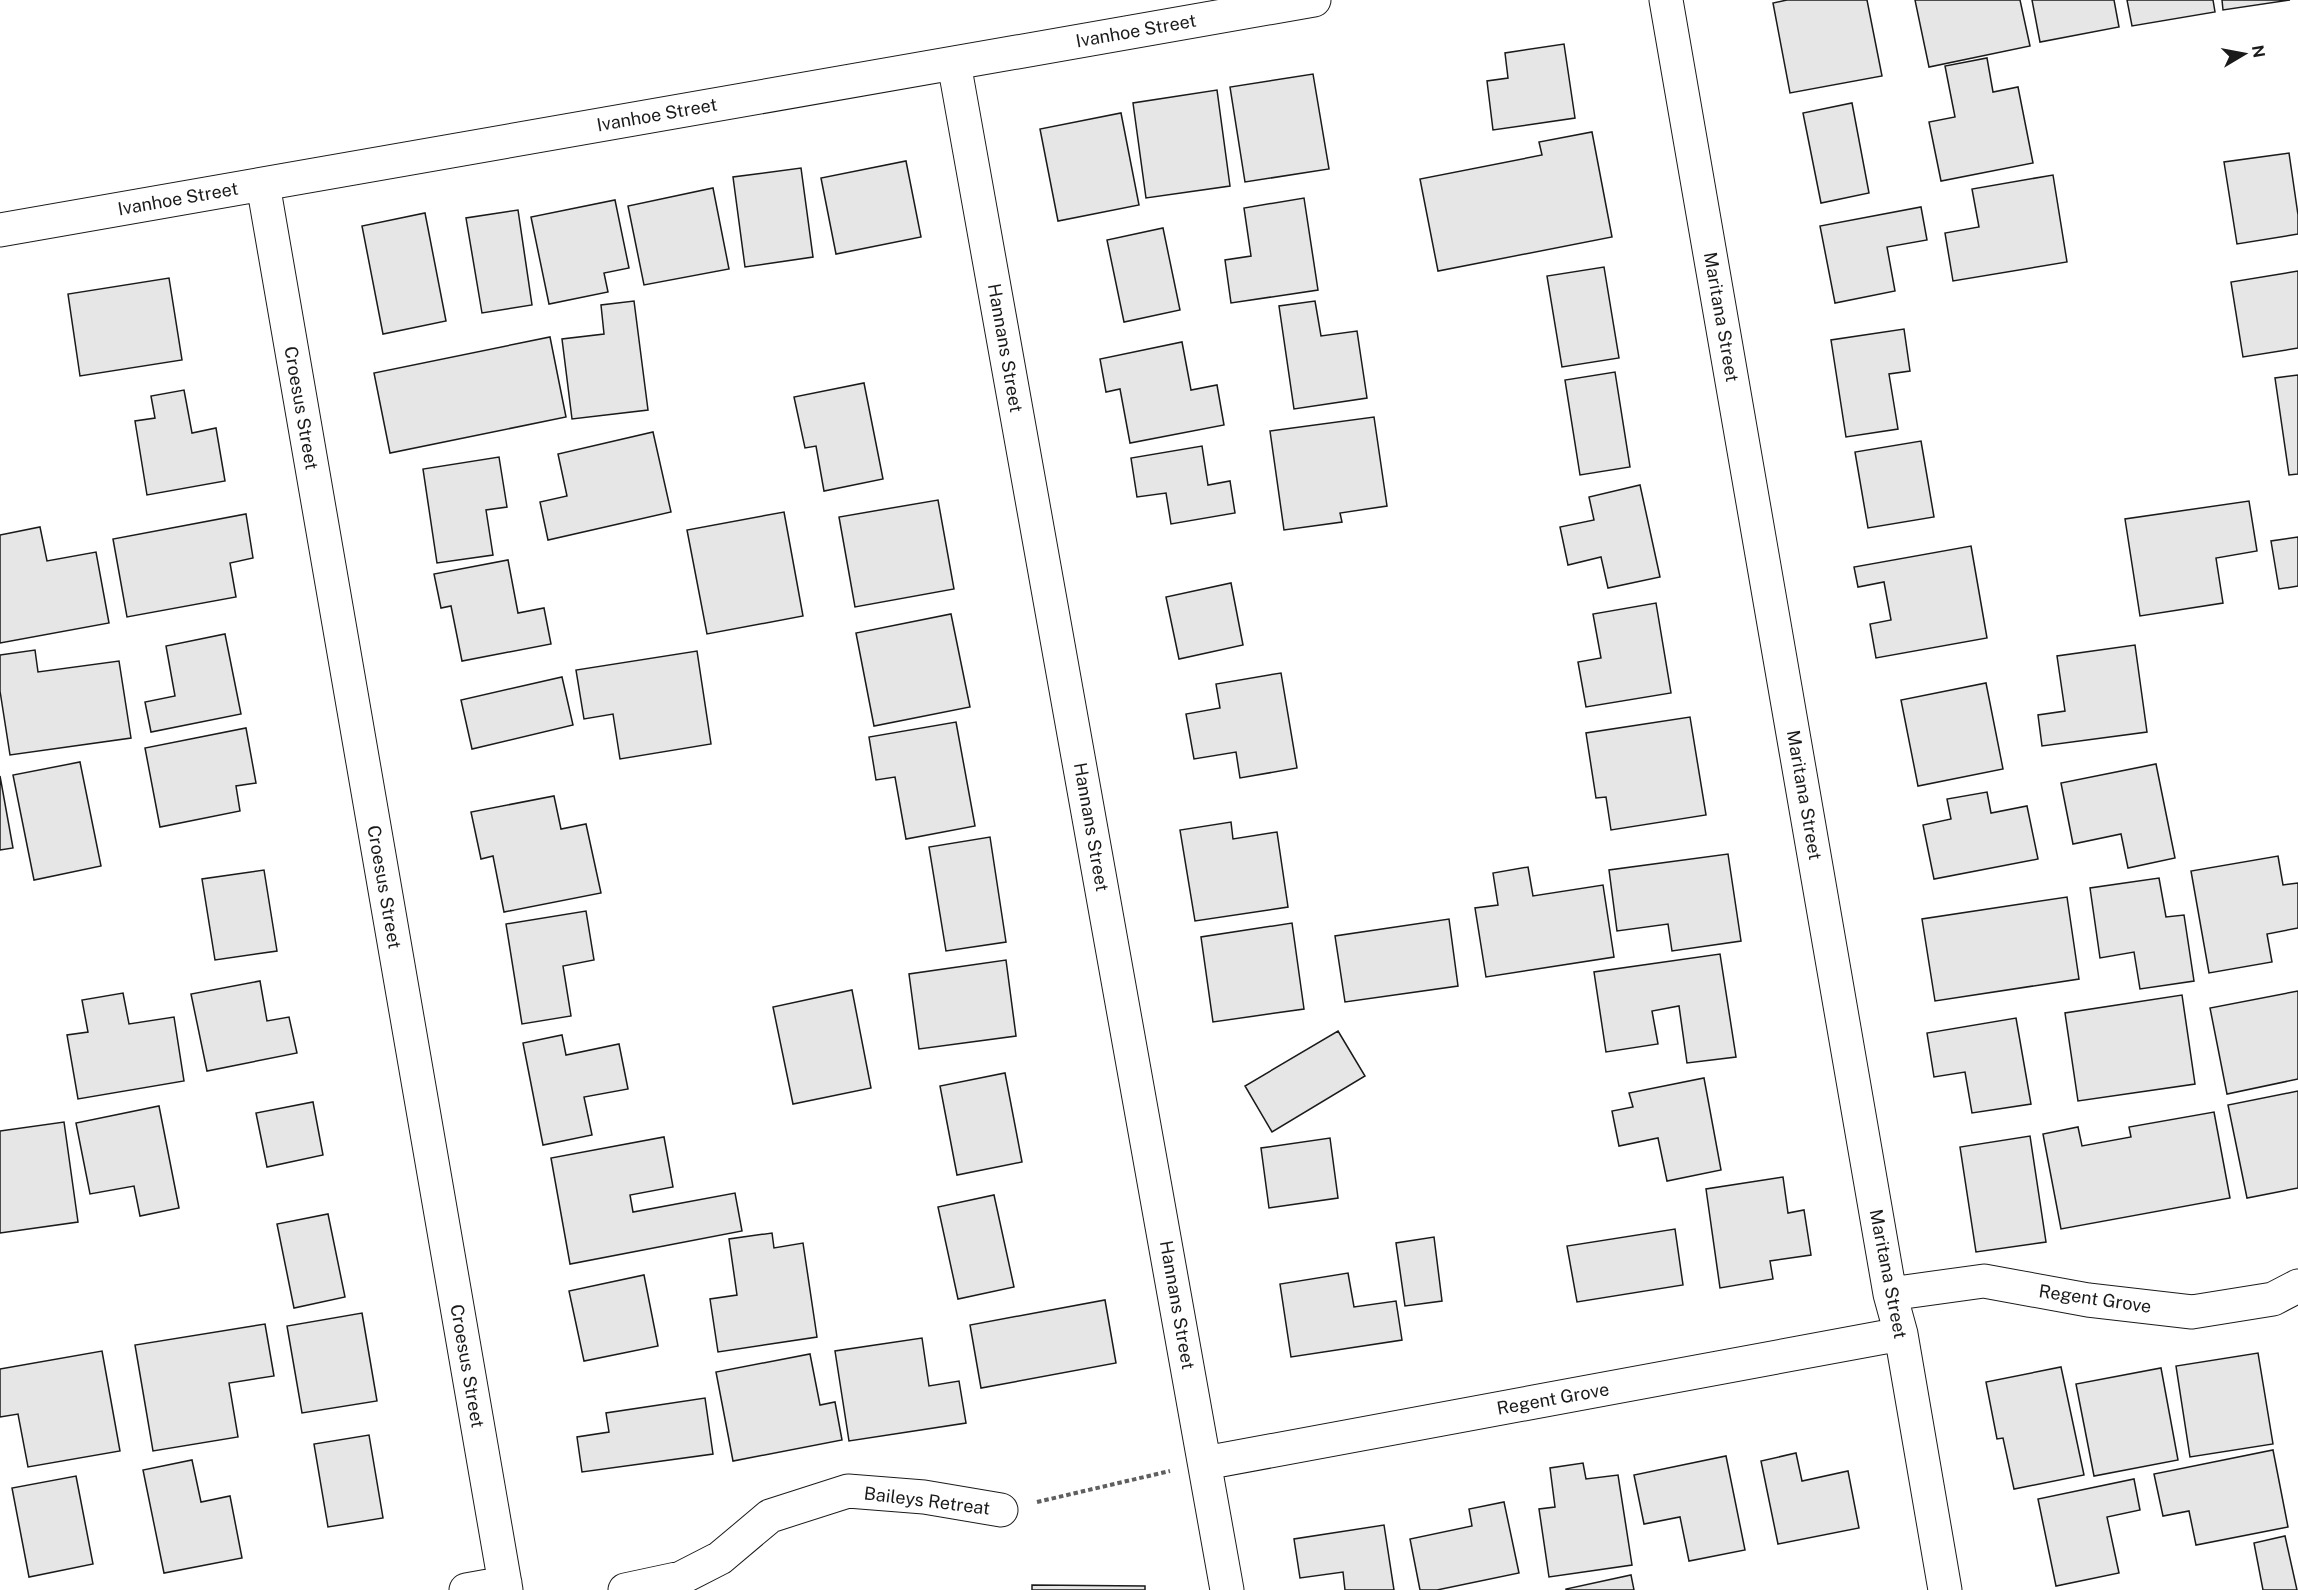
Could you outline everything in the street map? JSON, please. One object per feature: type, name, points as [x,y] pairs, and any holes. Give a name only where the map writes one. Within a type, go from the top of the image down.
[{"type":"street","name":"Ivanhoe Street","points":[[0,230],[1314,0]]},
{"type":"street","name":"Maritana Street","points":[[1666,0],[1890,1294],[1901,1334],[1945,1590]]},
{"type":"street","name":"Hannans Street","points":[[954,63],[1227,1590]]},
{"type":"street","name":"Croesus Street","points":[[263,184],[505,1587]]},
{"type":"street","name":"Regent Grove","points":[[1890,1294],[1984,1281],[2088,1300],[2192,1312],[2273,1299],[2298,1286]]},
{"type":"street","name":"Regent Grove","points":[[1205,1463],[1901,1334]]},
{"type":"street","name":"Baileys Retreat","points":[[625,1590],[681,1578],[720,1558],[770,1516],[848,1491],[924,1497],[1001,1510]]},
{"type":"street","points":[[466,1590],[505,1587]]},
{"type":"path","points":[[1001,1510],[1205,1463]]},
{"type":"building","points":[[1787,0],[1867,0],[1882,76],[1790,93],[1773,3]]},
{"type":"building","points":[[1915,0],[2020,0],[2030,46],[1929,67]]},
{"type":"building","points":[[2032,0],[2114,0],[2119,27],[2040,42]]},
{"type":"building","points":[[2127,0],[2213,0],[2215,12],[2132,26]]},
{"type":"building","points":[[2222,0],[2290,0],[2223,10]]},
{"type":"building","points":[[1564,44],[1575,118],[1493,130],[1487,81],[1508,78],[1505,53]]},
{"type":"building","points":[[1987,58],[1993,92],[2018,87],[2033,163],[1941,181],[1929,122],[1955,117],[1945,66]]},
{"type":"building","points":[[1313,74],[1329,169],[1245,182],[1230,87]]},
{"type":"building","points":[[1217,90],[1230,186],[1146,198],[1133,103]]},
{"type":"building","points":[[1852,103],[1869,193],[1821,203],[1803,113]]},
{"type":"building","points":[[1121,113],[1139,205],[1058,221],[1040,129]]},
{"type":"building","points":[[1592,132],[1612,237],[1438,271],[1420,179],[1542,155],[1539,142]]},
{"type":"building","points":[[2289,153],[2298,215],[2298,234],[2237,244],[2224,162]]},
{"type":"building","points":[[906,161],[921,237],[836,254],[821,178]]},
{"type":"building","points":[[801,168],[813,257],[745,267],[733,177]]},
{"type":"building","points":[[2053,175],[2067,262],[1953,281],[1945,233],[1979,227],[1972,189]]},
{"type":"building","points":[[713,188],[729,269],[644,285],[628,206]]},
{"type":"building","points":[[1304,198],[1318,290],[1231,303],[1225,260],[1251,256],[1244,208]]},
{"type":"building","points":[[615,200],[629,268],[604,273],[608,292],[549,304],[531,217]]},
{"type":"building","points":[[1921,207],[1927,240],[1887,247],[1895,291],[1835,303],[1820,226]]},
{"type":"building","points":[[518,210],[532,305],[482,313],[466,218]]},
{"type":"building","points":[[425,213],[446,321],[383,334],[362,226]]},
{"type":"building","points":[[1163,228],[1180,310],[1124,322],[1107,240]]},
{"type":"building","points":[[1604,267],[1619,358],[1562,367],[1547,276]]},
{"type":"building","points":[[2298,271],[2298,348],[2243,357],[2231,282]]},
{"type":"building","points":[[169,278],[182,360],[80,376],[68,294]]},
{"type":"building","points":[[634,301],[648,410],[572,419],[562,339],[604,334],[601,305]]},
{"type":"building","points":[[1315,301],[1321,336],[1357,331],[1367,398],[1294,409],[1279,306]]},
{"type":"building","points":[[1904,329],[1910,371],[1889,374],[1898,429],[1846,437],[1831,340]]},
{"type":"building","points":[[550,337],[566,417],[390,453],[374,373]]},
{"type":"building","points":[[1182,342],[1191,390],[1217,385],[1224,425],[1130,443],[1120,389],[1106,392],[1100,359]]},
{"type":"building","points":[[1615,372],[1630,467],[1580,475],[1565,380]]},
{"type":"building","points":[[2298,375],[2298,474],[2289,475],[2275,378]]},
{"type":"building","points":[[864,383],[883,479],[824,491],[816,446],[805,448],[794,397]]},
{"type":"building","points":[[184,390],[192,433],[216,428],[225,481],[147,495],[135,421],[155,418],[151,396]]},
{"type":"building","points":[[1374,417],[1387,506],[1340,513],[1342,522],[1284,530],[1270,431]]},
{"type":"building","points":[[653,432],[671,512],[548,540],[540,502],[567,496],[558,454]]},
{"type":"building","points":[[1921,441],[1934,517],[1868,528],[1855,452]]},
{"type":"building","points":[[1202,446],[1208,485],[1230,481],[1235,513],[1171,524],[1166,493],[1137,497],[1131,458]]},
{"type":"building","points":[[499,457],[507,507],[486,510],[493,555],[437,563],[423,469]]},
{"type":"building","points":[[1640,485],[1660,577],[1608,588],[1601,557],[1568,565],[1560,527],[1594,520],[1589,497]]},
{"type":"building","points":[[938,500],[954,589],[855,607],[839,517]]},
{"type":"building","points":[[2249,501],[2257,551],[2216,558],[2223,603],[2140,616],[2125,519]]},
{"type":"building","points":[[784,512],[803,616],[707,634],[687,530]]},
{"type":"building","points":[[246,514],[253,558],[230,563],[236,597],[127,617],[113,539]]},
{"type":"building","points":[[40,527],[47,561],[96,552],[109,623],[0,643],[0,535]]},
{"type":"building","points":[[2298,537],[2298,586],[2279,589],[2271,541]]},
{"type":"building","points":[[1971,546],[1987,638],[1876,658],[1870,624],[1891,620],[1884,582],[1858,587],[1854,567]]},
{"type":"building","points":[[508,560],[518,613],[544,608],[551,644],[462,661],[451,606],[441,608],[434,574]]},
{"type":"building","points":[[1231,583],[1243,645],[1179,659],[1166,597]]},
{"type":"building","points":[[1656,603],[1671,693],[1586,707],[1578,662],[1601,658],[1593,614]]},
{"type":"building","points":[[951,614],[970,707],[874,726],[856,633]]},
{"type":"building","points":[[225,634],[241,714],[151,732],[145,702],[175,696],[166,646]]},
{"type":"building","points":[[2135,645],[2147,732],[2042,746],[2038,715],[2065,711],[2057,656]]},
{"type":"building","points":[[35,650],[38,672],[119,661],[131,738],[10,755],[0,691],[0,655]]},
{"type":"building","points":[[697,651],[711,744],[620,759],[613,714],[584,719],[576,670]]},
{"type":"building","points":[[1281,673],[1297,768],[1240,778],[1236,752],[1194,759],[1186,714],[1220,708],[1216,684]]},
{"type":"building","points":[[562,677],[573,725],[472,749],[461,700]]},
{"type":"building","points":[[1986,683],[2003,769],[1918,786],[1901,700]]},
{"type":"building","points":[[1690,717],[1706,815],[1611,830],[1606,797],[1596,798],[1586,733]]},
{"type":"building","points":[[956,722],[975,826],[906,839],[895,777],[876,780],[869,737]]},
{"type":"building","points":[[246,728],[256,783],[236,786],[240,811],[160,827],[145,748]]},
{"type":"building","points":[[80,762],[101,866],[34,880],[13,775]]},
{"type":"building","points":[[2156,764],[2175,858],[2128,868],[2121,834],[2073,844],[2061,783]]},
{"type":"building","points":[[0,776],[13,848],[0,850]]},
{"type":"building","points":[[1987,792],[1991,813],[2027,806],[2038,859],[1934,879],[1923,825],[1951,819],[1947,799]]},
{"type":"building","points":[[554,796],[561,829],[586,824],[601,893],[504,912],[493,856],[481,859],[471,812]]},
{"type":"building","points":[[1231,822],[1233,839],[1277,832],[1288,907],[1195,921],[1180,830]]},
{"type":"building","points":[[990,837],[1006,942],[946,951],[929,847]]},
{"type":"building","points":[[1728,854],[1741,941],[1672,951],[1668,924],[1617,931],[1609,870]]},
{"type":"building","points":[[2278,856],[2283,885],[2298,883],[2298,928],[2267,934],[2272,962],[2209,973],[2191,871]]},
{"type":"building","points":[[1528,867],[1533,896],[1603,885],[1614,957],[1486,977],[1475,908],[1498,905],[1493,873]]},
{"type":"building","points":[[264,870],[277,951],[215,960],[202,879]]},
{"type":"building","points":[[2159,878],[2166,917],[2184,915],[2194,981],[2140,989],[2134,952],[2100,958],[2090,888]]},
{"type":"building","points":[[2067,897],[2079,979],[1935,1001],[1922,919]]},
{"type":"building","points":[[586,911],[594,960],[563,966],[571,1016],[522,1024],[506,924]]},
{"type":"building","points":[[1449,919],[1458,986],[1345,1002],[1335,936]]},
{"type":"building","points":[[1292,923],[1304,1009],[1213,1022],[1201,937]]},
{"type":"building","points":[[1720,954],[1736,1057],[1687,1063],[1679,1006],[1652,1011],[1658,1044],[1606,1052],[1594,972]]},
{"type":"building","points":[[1006,960],[1016,1036],[919,1049],[909,974]]},
{"type":"building","points":[[260,981],[267,1021],[289,1017],[297,1053],[207,1071],[191,994]]},
{"type":"building","points":[[852,990],[871,1088],[793,1104],[773,1007]]},
{"type":"building","points":[[2298,991],[2298,1079],[2227,1094],[2210,1008]]},
{"type":"building","points":[[123,993],[129,1024],[174,1017],[184,1081],[78,1099],[67,1035],[88,1032],[82,1000]]},
{"type":"building","points":[[2182,995],[2195,1084],[2078,1101],[2065,1013]]},
{"type":"building","points":[[2016,1018],[2031,1104],[1972,1113],[1965,1072],[1934,1077],[1927,1033]]},
{"type":"building","points":[[1338,1031],[1365,1076],[1272,1132],[1245,1086]]},
{"type":"building","points":[[562,1035],[566,1055],[619,1044],[628,1089],[584,1097],[592,1135],[543,1145],[523,1043]]},
{"type":"building","points":[[1005,1073],[1022,1162],[957,1175],[940,1086]]},
{"type":"building","points":[[1704,1078],[1721,1170],[1667,1181],[1658,1138],[1619,1146],[1612,1111],[1633,1107],[1629,1093]]},
{"type":"building","points":[[2298,1091],[2298,1188],[2247,1198],[2228,1105]]},
{"type":"building","points":[[313,1102],[323,1155],[267,1167],[256,1113]]},
{"type":"building","points":[[159,1106],[179,1208],[140,1216],[134,1186],[90,1194],[76,1123]]},
{"type":"building","points":[[2214,1112],[2230,1198],[2061,1229],[2043,1134],[2078,1127],[2082,1146],[2131,1137],[2129,1127]]},
{"type":"building","points":[[64,1122],[78,1222],[0,1233],[0,1131]]},
{"type":"building","points":[[2030,1136],[2046,1242],[1976,1252],[1960,1147]]},
{"type":"building","points":[[664,1137],[673,1187],[630,1195],[633,1212],[735,1193],[742,1231],[570,1264],[551,1158]]},
{"type":"building","points":[[1330,1138],[1338,1198],[1269,1208],[1261,1148]]},
{"type":"building","points":[[1783,1177],[1788,1213],[1804,1210],[1811,1255],[1770,1261],[1773,1279],[1720,1288],[1706,1189]]},
{"type":"building","points":[[994,1195],[1014,1287],[958,1299],[938,1207]]},
{"type":"building","points":[[328,1214],[345,1297],[294,1308],[277,1224]]},
{"type":"building","points":[[1675,1229],[1683,1285],[1577,1302],[1567,1246]]},
{"type":"building","points":[[772,1233],[774,1248],[803,1243],[817,1337],[718,1352],[710,1299],[737,1295],[729,1239]]},
{"type":"building","points":[[1434,1237],[1442,1301],[1405,1306],[1396,1243]]},
{"type":"building","points":[[1348,1273],[1354,1307],[1396,1301],[1402,1340],[1291,1357],[1280,1284]]},
{"type":"building","points":[[644,1275],[658,1346],[584,1361],[569,1291]]},
{"type":"building","points":[[1105,1300],[1116,1363],[981,1388],[970,1325]]},
{"type":"building","points":[[362,1313],[377,1401],[302,1413],[287,1326]]},
{"type":"building","points":[[265,1324],[274,1376],[229,1383],[238,1437],[153,1451],[135,1345]]},
{"type":"building","points":[[922,1338],[929,1386],[959,1381],[966,1423],[849,1441],[835,1351]]},
{"type":"building","points":[[102,1351],[120,1451],[28,1467],[18,1414],[0,1417],[0,1369]]},
{"type":"building","points":[[2258,1353],[2273,1444],[2190,1457],[2176,1366]]},
{"type":"building","points":[[810,1354],[820,1405],[835,1402],[842,1440],[733,1461],[716,1372]]},
{"type":"building","points":[[2061,1367],[2084,1475],[2014,1489],[2003,1438],[1997,1439],[1986,1382]]},
{"type":"building","points":[[2161,1368],[2178,1460],[2094,1476],[2076,1384]]},
{"type":"building","points":[[705,1398],[713,1454],[582,1472],[577,1437],[609,1432],[606,1413]]},
{"type":"building","points":[[369,1435],[383,1518],[328,1527],[314,1444]]},
{"type":"building","points":[[2273,1450],[2288,1527],[2196,1545],[2189,1511],[2163,1516],[2154,1474]]},
{"type":"building","points":[[1796,1453],[1802,1481],[1848,1471],[1859,1528],[1778,1544],[1761,1461]]},
{"type":"building","points":[[1726,1456],[1745,1550],[1689,1561],[1680,1517],[1644,1524],[1634,1475]]},
{"type":"building","points":[[192,1460],[201,1502],[230,1496],[242,1558],[164,1573],[143,1470]]},
{"type":"building","points":[[1583,1463],[1586,1479],[1618,1475],[1632,1565],[1549,1577],[1539,1509],[1555,1507],[1550,1468]]},
{"type":"building","points":[[76,1476],[93,1564],[29,1577],[12,1488]]},
{"type":"building","points":[[2134,1479],[2140,1510],[2107,1517],[2119,1573],[2056,1586],[2038,1499]]},
{"type":"building","points":[[1504,1502],[1519,1573],[1437,1590],[1420,1590],[1410,1539],[1472,1526],[1469,1509]]},
{"type":"building","points":[[1384,1525],[1394,1590],[1345,1590],[1343,1572],[1300,1578],[1294,1539]]},
{"type":"building","points":[[2285,1536],[2297,1590],[2263,1590],[2254,1543]]},
{"type":"building","points":[[1631,1575],[1634,1590],[1566,1590],[1566,1589]]},
{"type":"building","points":[[1032,1585],[1145,1586],[1145,1590],[1032,1590]]}]
